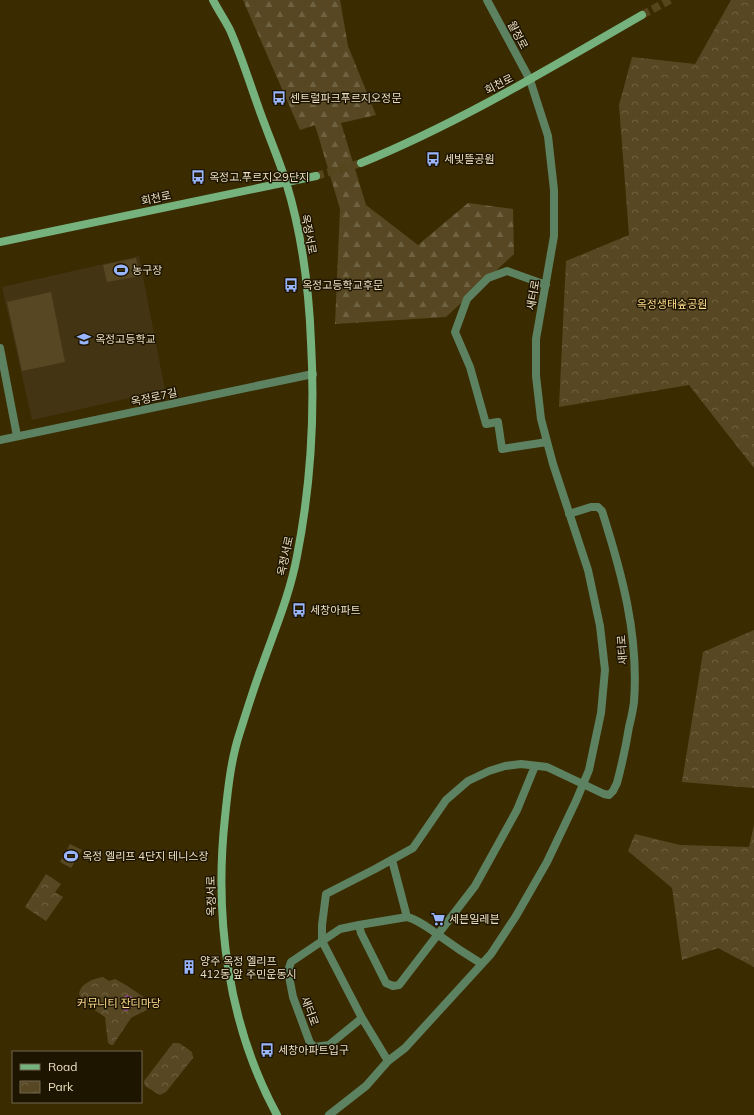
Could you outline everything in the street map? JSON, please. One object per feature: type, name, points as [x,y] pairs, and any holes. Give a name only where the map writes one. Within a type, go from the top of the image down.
[{"type":"street","name":"옥정서로","points":[[213,0],[229,29],[286,182],[296,221],[308,292],[313,374],[313,416],[306,507],[297,557],[289,592],[260,671],[240,733],[232,766],[222,847],[222,911],[225,954],[241,1022],[251,1055],[260,1081],[278,1115]]},
{"type":"street","name":"월정로","points":[[487,0],[530,80]]},
{"type":"street","name":"회천로","points":[[361,163],[427,134],[530,80],[642,15]]},
{"type":"street","name":"새터로","points":[[329,1115],[366,1086],[388,1061],[405,1048],[491,954],[516,916],[547,862],[576,801],[589,770],[601,713],[605,670],[600,626],[588,570],[569,514],[541,419],[536,376],[536,339],[554,236],[554,190],[548,136],[530,80]]},
{"type":"street","name":"회천로","points":[[0,242],[316,176]]},
{"type":"street","points":[[546,285],[507,271],[488,278],[467,299],[456,332],[470,367],[486,424],[498,422],[502,449],[547,442]]},
{"type":"street","points":[[0,348],[17,436]]},
{"type":"street","name":"옥정로7길","points":[[0,440],[313,374]]},
{"type":"street","name":"새터로","points":[[388,1061],[362,1018],[322,941],[322,925],[326,894],[412,848],[446,800],[468,781],[489,771],[505,766],[521,764],[547,767],[583,785],[609,795],[617,783],[634,703],[632,633],[626,594],[602,511],[598,507],[591,507],[569,514]]},
{"type":"street","points":[[359,925],[361,933],[386,983],[392,986],[399,985],[405,980],[475,886],[517,810],[535,766]]},
{"type":"street","points":[[392,860],[407,917],[415,919],[482,964]]},
{"type":"street","name":"새터로","points":[[362,1018],[329,1045],[315,1047],[310,1042],[293,998],[288,971],[291,962],[340,929],[407,917]]},
{"type":"shaded area","name":"옥정고등학교","points":[[139,256],[165,390],[32,420],[2,287]]},
{"type":"shaded area","points":[[127,995],[134,998],[135,1004],[127,1011],[123,1010],[121,1007],[124,997]]},
{"type":"green space","points":[[243,0],[340,0],[348,46],[376,115],[341,123],[366,205],[418,245],[468,203],[513,209],[514,254],[446,317],[335,324],[340,209],[315,125],[300,130]]},
{"type":"green space","name":"옥정생태숲공원","points":[[731,0],[754,0],[754,468],[689,385],[559,407],[566,261],[629,235],[619,105],[632,57],[695,64]]},
{"type":"green space","name":"농구장","points":[[136,258],[140,276],[107,282],[103,265]]},
{"type":"green space","points":[[51,292],[65,362],[22,371],[7,302]]},
{"type":"green space","points":[[754,630],[754,788],[682,782],[703,652]]},
{"type":"green space","points":[[754,825],[754,967],[718,948],[682,960],[672,888],[628,851],[635,834],[680,845],[749,847]]},
{"type":"green space","name":"옥정 엘리프 4단지 테니스장","points":[[70,844],[82,850],[71,868],[60,862]]},
{"type":"green space","points":[[46,874],[61,884],[55,892],[63,897],[46,921],[25,907]]},
{"type":"green space","name":"커뮤니티 잔디마당","points":[[103,977],[109,981],[115,979],[126,985],[151,1002],[152,1007],[131,1018],[113,1045],[108,1043],[105,1017],[84,1003],[79,994],[80,990],[85,984]]},
{"type":"green space","points":[[173,1043],[179,1043],[192,1052],[193,1058],[166,1092],[160,1095],[145,1086],[144,1081]]},
{"type":"tunnel","points":[[642,15],[670,0]]},
{"type":"tunnel","points":[[316,176],[361,163]]},
{"type":"place","name":"센트럴파크푸르지오정문","points":[[279,98]]},
{"type":"place","name":"세빛뜰공원","points":[[433,159]]},
{"type":"place","name":"옥정고.푸르지오9단지","points":[[198,177]]},
{"type":"place","name":"농구장","points":[[121,270]]},
{"type":"place","name":"옥정고등학교후문","points":[[291,285]]},
{"type":"place","name":"옥정고등학교","points":[[84,339]]},
{"type":"place","name":"세창아파트","points":[[299,610]]},
{"type":"place","name":"옥정 엘리프 4단지 테니스장","points":[[71,856]]},
{"type":"place","name":"세븐일레븐","points":[[438,919]]},
{"type":"place","name":"양주 옥정 엘리프 412동 앞 주민운동시","points":[[189,967]]},
{"type":"place","name":"세창아파트입구","points":[[267,1050]]}]
